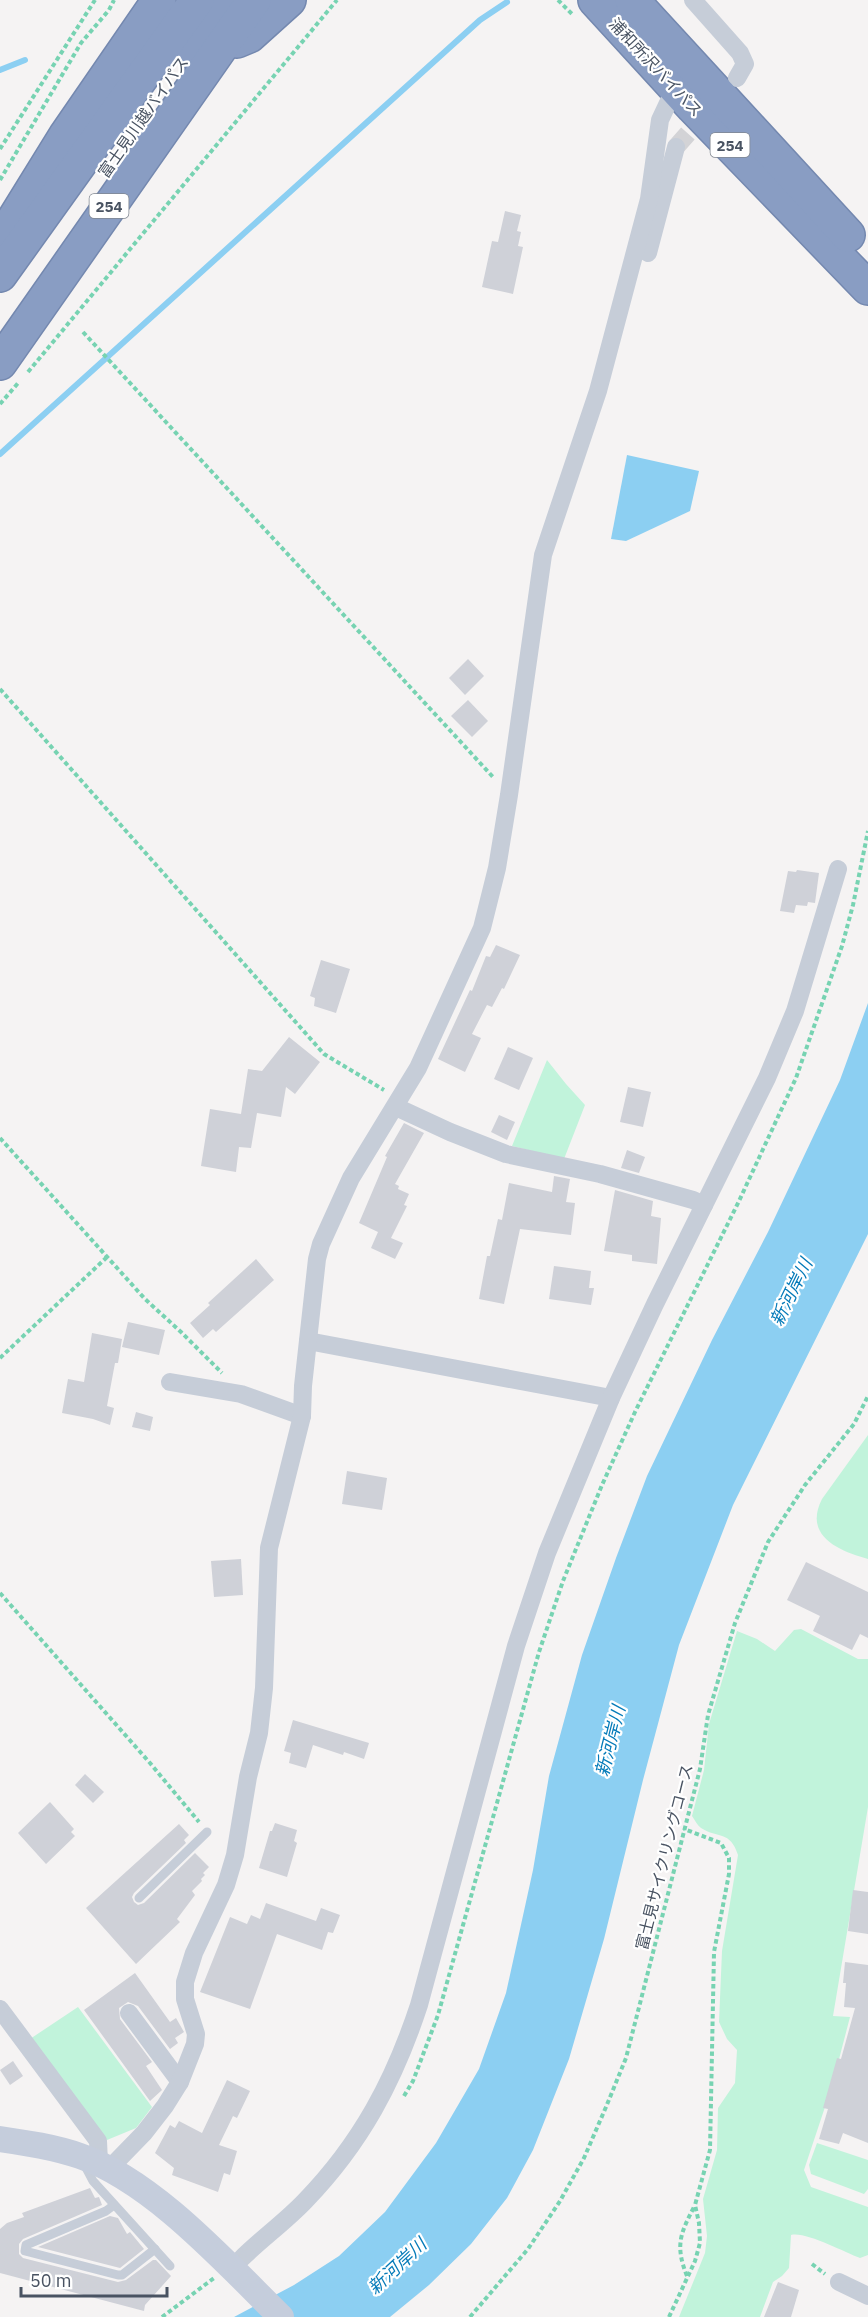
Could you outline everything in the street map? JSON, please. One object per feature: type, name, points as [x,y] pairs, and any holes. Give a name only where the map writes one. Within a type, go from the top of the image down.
[{"type":"highway","points":[[0,241],[66,135],[159,0]]},
{"type":"highway","name":"富士見川越バイパス","points":[[0,275],[196,41],[197,0]]},
{"type":"highway","name":"富士見川越バイパス","points":[[0,323],[225,0]]},
{"type":"highway","name":"254","points":[[0,363],[196,41],[254,0]]},
{"type":"highway","points":[[196,41],[249,36],[289,0]]},
{"type":"highway","name":"浦和所沢バイパス","points":[[616,4],[675,88],[868,288]]},
{"type":"highway","name":"浦和所沢バイパス","points":[[616,4],[868,256]]},
{"type":"street","points":[[693,0],[740,53],[745,64],[737,78]]},
{"type":"street","points":[[96,2163],[156,2119],[180,2082],[195,2044],[196,2034],[184,1999],[185,1982],[194,1953],[226,1885],[232,1865],[259,1732],[264,1688],[269,1548],[302,1416],[313,1289],[321,1244],[351,1178],[398,1103],[441,1022],[482,928],[497,868],[509,795],[543,555],[557,508],[581,445],[621,308],[649,199],[660,120],[675,88]]},
{"type":"street","points":[[621,308],[640,282],[676,147]]},
{"type":"street","points":[[232,2270],[280,2226],[334,2169],[377,2107],[406,2046],[531,1598],[564,1507],[655,1304],[747,1121],[783,1040],[816,946],[838,869]]},
{"type":"street","points":[[398,1103],[450,1132],[506,1154],[600,1174],[704,1205]]},
{"type":"street","points":[[308,1341],[611,1398]]},
{"type":"street","points":[[170,1382],[241,1394],[302,1416]]},
{"type":"street","points":[[0,2009],[98,2141],[96,2163]]},
{"type":"street","points":[[129,2013],[180,2082]]},
{"type":"street","points":[[0,2139],[38,2145],[96,2163],[144,2190],[281,2317]]},
{"type":"street","points":[[839,2282],[868,2296]]},
{"type":"lane","points":[[139,1898],[207,1832]]},
{"type":"lane","points":[[96,2163],[93,2181],[170,2266]]},
{"type":"lane","points":[[114,2205],[106,2211],[26,2245],[25,2251],[122,2275],[155,2249]]},
{"type":"path","points":[[0,149],[94,0]]},
{"type":"path","points":[[0,180],[81,44],[109,10],[114,0]]},
{"type":"path","points":[[0,404],[337,0]]},
{"type":"path","points":[[83,332],[509,795]]},
{"type":"path","points":[[0,689],[324,1054],[398,1103]]},
{"type":"path","points":[[402,2099],[413,2081],[435,2026],[539,1652],[563,1581],[635,1412],[740,1201],[796,1078],[842,946],[868,831]]},
{"type":"path","points":[[0,1138],[106,1258],[241,1394]]},
{"type":"path","points":[[0,1358],[106,1258]]},
{"type":"path","name":"富士見サイクリングコース","points":[[470,2317],[528,2249],[560,2201],[588,2148],[626,2058],[700,1769],[708,1715],[735,1623],[768,1542],[806,1485],[854,1424],[868,1396]]},
{"type":"path","points":[[0,1593],[142,1754],[207,1832]]},
{"type":"path","points":[[684,1829],[721,1843],[729,1858],[729,1874],[714,1952],[710,2150],[695,2205],[679,2239],[680,2259],[687,2277]]},
{"type":"path","points":[[669,2317],[695,2261],[700,2243],[695,2205]]},
{"type":"path","points":[[162,2317],[232,2270]]},
{"type":"green space","points":[[547,1060],[585,1105],[564,1159],[512,1146]]},
{"type":"green space","points":[[868,1435],[868,1559],[846,1551],[827,1540],[817,1523],[817,1512],[822,1499]]},
{"type":"green space","points":[[801,1629],[858,1659],[868,1659],[868,1807],[833,2016],[850,2017],[832,2086],[804,2170],[811,2187],[868,2207],[868,2255],[860,2258],[815,2239],[791,2235],[789,2268],[773,2282],[760,2317],[679,2317],[705,2253],[707,2236],[703,2199],[717,2150],[718,2108],[735,2083],[737,2050],[727,2039],[719,2022],[722,1951],[738,1855],[735,1847],[727,1838],[701,1828],[692,1816],[704,1770],[709,1724],[737,1631],[757,1639],[775,1651],[794,1630]]},
{"type":"green space","points":[[78,2007],[152,2107],[136,2128],[107,2140],[102,2137],[30,2039]]},
{"type":"green space","points":[[817,2143],[868,2160],[868,2189],[864,2194],[811,2174],[809,2165]]},
{"type":"water","points":[[627,455],[699,471],[690,511],[626,541],[611,539]]},
{"type":"water","name":"新河岸川","points":[[868,1003],[868,1234],[733,1505],[679,1645],[604,1939],[569,2059],[533,2150],[507,2198],[471,2244],[429,2285],[390,2317],[234,2317],[294,2285],[339,2256],[385,2212],[436,2143],[479,2069],[506,1993],[533,1870],[549,1776],[582,1655],[616,1558],[647,1476],[712,1340],[768,1232],[840,1080]]},
{"type":"building","points":[[505,211],[521,215],[517,231],[521,232],[518,246],[523,247],[513,294],[482,287],[492,241],[498,242]]},
{"type":"building","points":[[468,659],[484,676],[465,695],[449,678]]},
{"type":"building","points":[[468,700],[488,721],[472,737],[451,716]]},
{"type":"building","points":[[797,870],[819,873],[815,903],[808,902],[807,906],[796,905],[794,913],[780,911],[788,871],[796,872]]},
{"type":"building","points":[[496,945],[520,955],[504,989],[502,988],[492,1007],[487,1005],[472,1034],[481,1038],[465,1072],[438,1059],[470,990],[472,991],[486,956],[490,957]]},
{"type":"building","points":[[321,960],[350,969],[336,1013],[314,1006],[315,998],[310,996]]},
{"type":"building","points":[[289,1037],[320,1062],[295,1094],[286,1087],[281,1117],[257,1113],[251,1148],[239,1147],[236,1172],[201,1166],[210,1109],[241,1114],[248,1069],[262,1071]]},
{"type":"building","points":[[508,1047],[533,1058],[519,1090],[494,1079]]},
{"type":"building","points":[[628,1087],[651,1092],[643,1127],[620,1122]]},
{"type":"building","points":[[499,1115],[515,1122],[507,1140],[491,1132]]},
{"type":"building","points":[[404,1123],[424,1133],[395,1184],[399,1186],[398,1189],[409,1194],[404,1205],[407,1206],[391,1238],[403,1243],[395,1259],[371,1248],[378,1232],[359,1223],[387,1157],[385,1156]]},
{"type":"building","points":[[627,1150],[645,1157],[639,1173],[621,1168]]},
{"type":"building","points":[[554,1176],[570,1179],[566,1202],[575,1203],[571,1235],[520,1229],[504,1304],[479,1299],[487,1256],[490,1256],[498,1219],[502,1220],[509,1183],[552,1192]]},
{"type":"building","points":[[615,1190],[653,1201],[651,1216],[661,1218],[657,1264],[632,1261],[632,1255],[604,1251]]},
{"type":"building","points":[[256,1259],[274,1280],[216,1332],[213,1329],[203,1338],[190,1323],[210,1305],[208,1303]]},
{"type":"building","points":[[554,1266],[591,1271],[589,1288],[594,1288],[591,1305],[549,1299]]},
{"type":"building","points":[[128,1322],[165,1330],[159,1355],[122,1347]]},
{"type":"building","points":[[92,1333],[122,1339],[107,1406],[114,1408],[110,1425],[62,1413],[68,1379],[84,1382]]},
{"type":"building","points":[[136,1412],[153,1417],[150,1431],[132,1427]]},
{"type":"building","points":[[347,1471],[387,1478],[382,1510],[342,1504]]},
{"type":"building","points":[[241,1559],[243,1595],[214,1597],[211,1561]]},
{"type":"building","points":[[806,1562],[868,1592],[868,1638],[860,1634],[852,1650],[813,1631],[820,1616],[787,1600]]},
{"type":"building","points":[[293,1720],[369,1743],[364,1759],[313,1745],[306,1768],[289,1763],[291,1753],[284,1751]]},
{"type":"building","points":[[85,1774],[104,1792],[93,1803],[75,1785]]},
{"type":"building","points":[[50,1802],[74,1829],[71,1832],[75,1836],[46,1864],[18,1833]]},
{"type":"building","points":[[275,1823],[297,1830],[294,1841],[297,1843],[287,1877],[259,1868],[270,1831]]},
{"type":"building","points":[[179,1824],[189,1835],[184,1840],[186,1843],[134,1893],[132,1897],[134,1902],[138,1905],[144,1903],[195,1853],[209,1867],[203,1873],[205,1875],[202,1881],[192,1891],[195,1895],[177,1919],[180,1922],[136,1964],[86,1908]]},
{"type":"building","points":[[853,1890],[868,1892],[868,1934],[848,1931]]},
{"type":"building","points":[[266,1903],[316,1921],[321,1908],[340,1915],[333,1933],[328,1932],[322,1950],[277,1934],[250,2009],[200,1992],[230,1917],[247,1924],[251,1915],[260,1919]]},
{"type":"building","points":[[845,1962],[868,1965],[868,2143],[843,2133],[839,2144],[819,2139],[828,2109],[823,2108],[837,2058],[841,2059],[855,2008],[844,2007]]},
{"type":"building","points":[[135,1973],[170,2022],[176,2018],[184,2032],[175,2038],[178,2043],[170,2049],[138,2006],[128,2002],[119,2008],[120,2019],[152,2062],[146,2066],[162,2090],[150,2101],[84,2010]]},
{"type":"building","points":[[13,2061],[23,2076],[10,2085],[0,2070]]},
{"type":"building","points":[[227,2080],[250,2091],[237,2118],[233,2116],[219,2145],[237,2151],[230,2175],[224,2173],[218,2192],[172,2175],[174,2168],[155,2153],[170,2125],[175,2128],[179,2121],[202,2133]]},
{"type":"building","points":[[90,2188],[95,2198],[99,2197],[102,2205],[23,2239],[19,2244],[19,2254],[23,2258],[118,2282],[126,2280],[156,2260],[171,2276],[145,2305],[144,2311],[0,2273],[0,2229],[7,2223],[24,2217],[22,2213]]},
{"type":"building","points":[[110,2216],[118,2218],[127,2234],[130,2232],[144,2249],[120,2268],[38,2247]]},
{"type":"building","points":[[778,2282],[799,2290],[791,2317],[764,2317]]},
{"type":"waterway","points":[[0,454],[480,20],[507,2]]},
{"type":"waterway","points":[[0,70],[25,60]]},
{"type":"tunnel","points":[[676,147],[706,113]]}]
